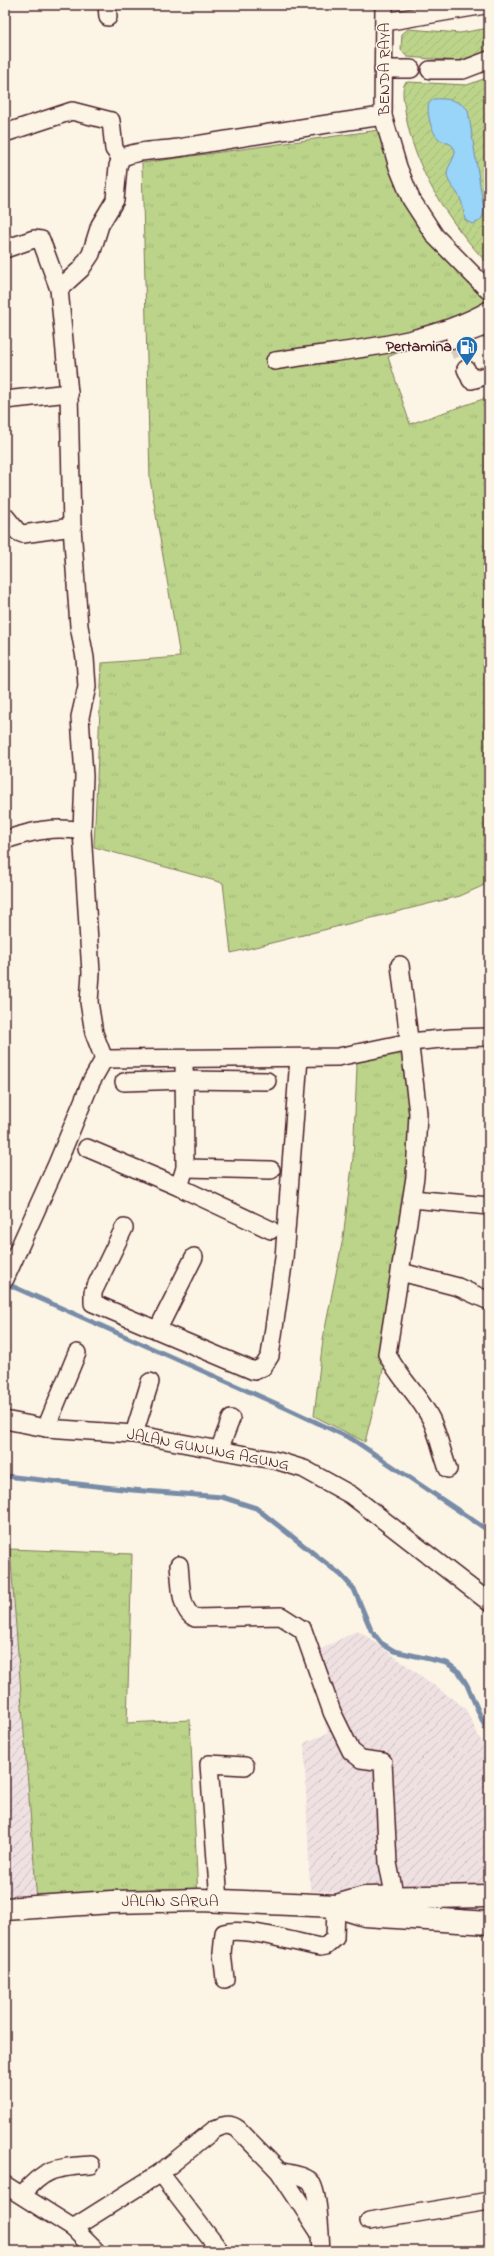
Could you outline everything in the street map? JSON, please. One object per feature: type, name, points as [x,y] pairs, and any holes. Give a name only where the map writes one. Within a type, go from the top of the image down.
[{"type":"main road","name":"JALAN SARUA","points":[[396,1906],[489,1896]]},
{"type":"main road","name":"JALAN SARUA","points":[[5,1909],[112,1902],[218,1901],[336,1906],[364,1898],[396,1906],[489,1923]]},
{"type":"street","points":[[385,13],[485,5]]},
{"type":"street","name":"BENDA RAYA","points":[[385,13],[383,69],[384,116],[398,167],[411,199],[435,236],[489,291]]},
{"type":"street","points":[[430,70],[463,70],[489,60]]},
{"type":"street","points":[[383,69],[411,69]]},
{"type":"street","points":[[5,133],[72,111],[111,121],[114,149],[121,158]]},
{"type":"street","points":[[58,290],[81,269],[91,254],[100,225],[115,200],[118,166],[121,158],[128,154],[171,149],[290,129],[384,116]]},
{"type":"street","points":[[5,249],[34,239],[41,240],[58,290],[69,393],[72,526],[79,626],[85,658],[87,687],[80,717],[84,776],[82,831],[91,973],[89,1002],[94,1033],[104,1059]]},
{"type":"street","points":[[275,361],[402,343],[428,335],[489,310]]},
{"type":"street","points":[[455,340],[455,338],[489,325]]},
{"type":"street","points":[[466,369],[471,380],[489,374]]},
{"type":"street","points":[[5,400],[69,393]]},
{"type":"street","points":[[5,516],[18,532],[23,534],[72,526]]},
{"type":"street","points":[[5,840],[28,832],[47,828],[62,828],[82,831]]},
{"type":"street","points":[[400,965],[418,1113],[416,1177],[387,1354],[395,1371],[413,1391],[431,1419],[448,1469]]},
{"type":"street","points":[[104,1059],[338,1057],[410,1042],[452,1038],[489,1037]]},
{"type":"street","points":[[124,1228],[93,1292],[93,1303],[158,1329],[254,1371],[263,1366],[270,1356],[284,1258],[299,1058]]},
{"type":"street","points":[[6,1278],[57,1164],[91,1082],[104,1059]]},
{"type":"street","points":[[178,1187],[185,1168],[184,1059]]},
{"type":"street","points":[[124,1082],[185,1080],[267,1081]]},
{"type":"street","points":[[86,1148],[178,1187],[271,1230]]},
{"type":"street","points":[[185,1168],[271,1170]]},
{"type":"street","points":[[412,1199],[489,1206]]},
{"type":"street","points":[[158,1329],[194,1256]]},
{"type":"street","points":[[401,1272],[458,1286],[489,1301]]},
{"type":"street","points":[[46,1428],[77,1353]]},
{"type":"street","points":[[134,1434],[150,1382]]},
{"type":"street","points":[[219,1450],[231,1419]]},
{"type":"street","name":"JALAN GUNUNG AGUNG","points":[[5,1420],[46,1428],[134,1434],[278,1461],[304,1469],[351,1495],[489,1602]]},
{"type":"street","points":[[179,1565],[186,1610],[191,1616],[195,1618],[241,1619],[281,1616],[303,1630],[332,1712],[352,1751],[361,1759],[383,1762],[388,1863],[396,1906]]},
{"type":"street","points":[[218,1901],[209,1764],[246,1766]]},
{"type":"street","points":[[225,1979],[222,1953],[224,1933],[232,1930],[245,1932],[320,1948],[326,1946],[335,1938],[336,1906]]},
{"type":"street","points":[[74,2228],[160,2173],[215,2129],[224,2125],[231,2125],[238,2129],[279,2171],[319,2232],[320,2251]]},
{"type":"street","points":[[22,2195],[35,2179],[44,2173],[66,2167],[92,2165]]},
{"type":"street","points":[[160,2173],[220,2251]]},
{"type":"street","points":[[5,2185],[74,2228],[96,2251]]},
{"type":"street","points":[[369,2221],[489,2201]]},
{"type":"shaded area","points":[[5,1518],[7,1518],[37,1902],[5,1903]]},
{"type":"shaded area","points":[[358,1630],[465,1708],[489,1757],[489,1899],[310,1891],[304,1743],[328,1733],[306,1657]]},
{"type":"green space","points":[[489,28],[489,50],[458,61],[407,57],[401,50],[402,34],[408,29],[460,33]]},
{"type":"green space","points":[[489,77],[489,265],[460,231],[435,194],[416,153],[409,132],[403,93],[405,83],[408,82],[467,85]]},
{"type":"green space","points":[[379,130],[426,234],[489,297],[489,312],[388,357],[410,424],[489,397],[489,883],[460,896],[231,953],[223,883],[94,847],[102,663],[180,657],[150,479],[142,163]]},
{"type":"green space","points":[[410,1042],[418,1113],[387,1354],[365,1442],[314,1416],[323,1339],[343,1238],[353,1158],[357,1067],[356,1053]]},
{"type":"green space","points":[[10,1549],[132,1554],[127,1723],[190,1720],[198,1898],[37,1902]]},
{"type":"water","points":[[434,99],[452,100],[461,104],[468,110],[484,210],[481,219],[472,224],[465,220],[460,198],[450,184],[447,174],[455,154],[454,148],[453,146],[439,139],[432,127],[428,107],[429,103]]},
{"type":"waterway","points":[[5,1283],[286,1408],[352,1439],[489,1531]]},
{"type":"waterway","points":[[5,1476],[132,1490],[222,1497],[256,1508],[341,1575],[354,1589],[371,1630],[381,1643],[394,1651],[447,1663],[459,1672],[467,1685],[489,1736]]},
{"type":"tunnel","points":[[455,340],[466,369]]},
{"type":"place","name":"Pertamina","points":[[467,366]]}]
